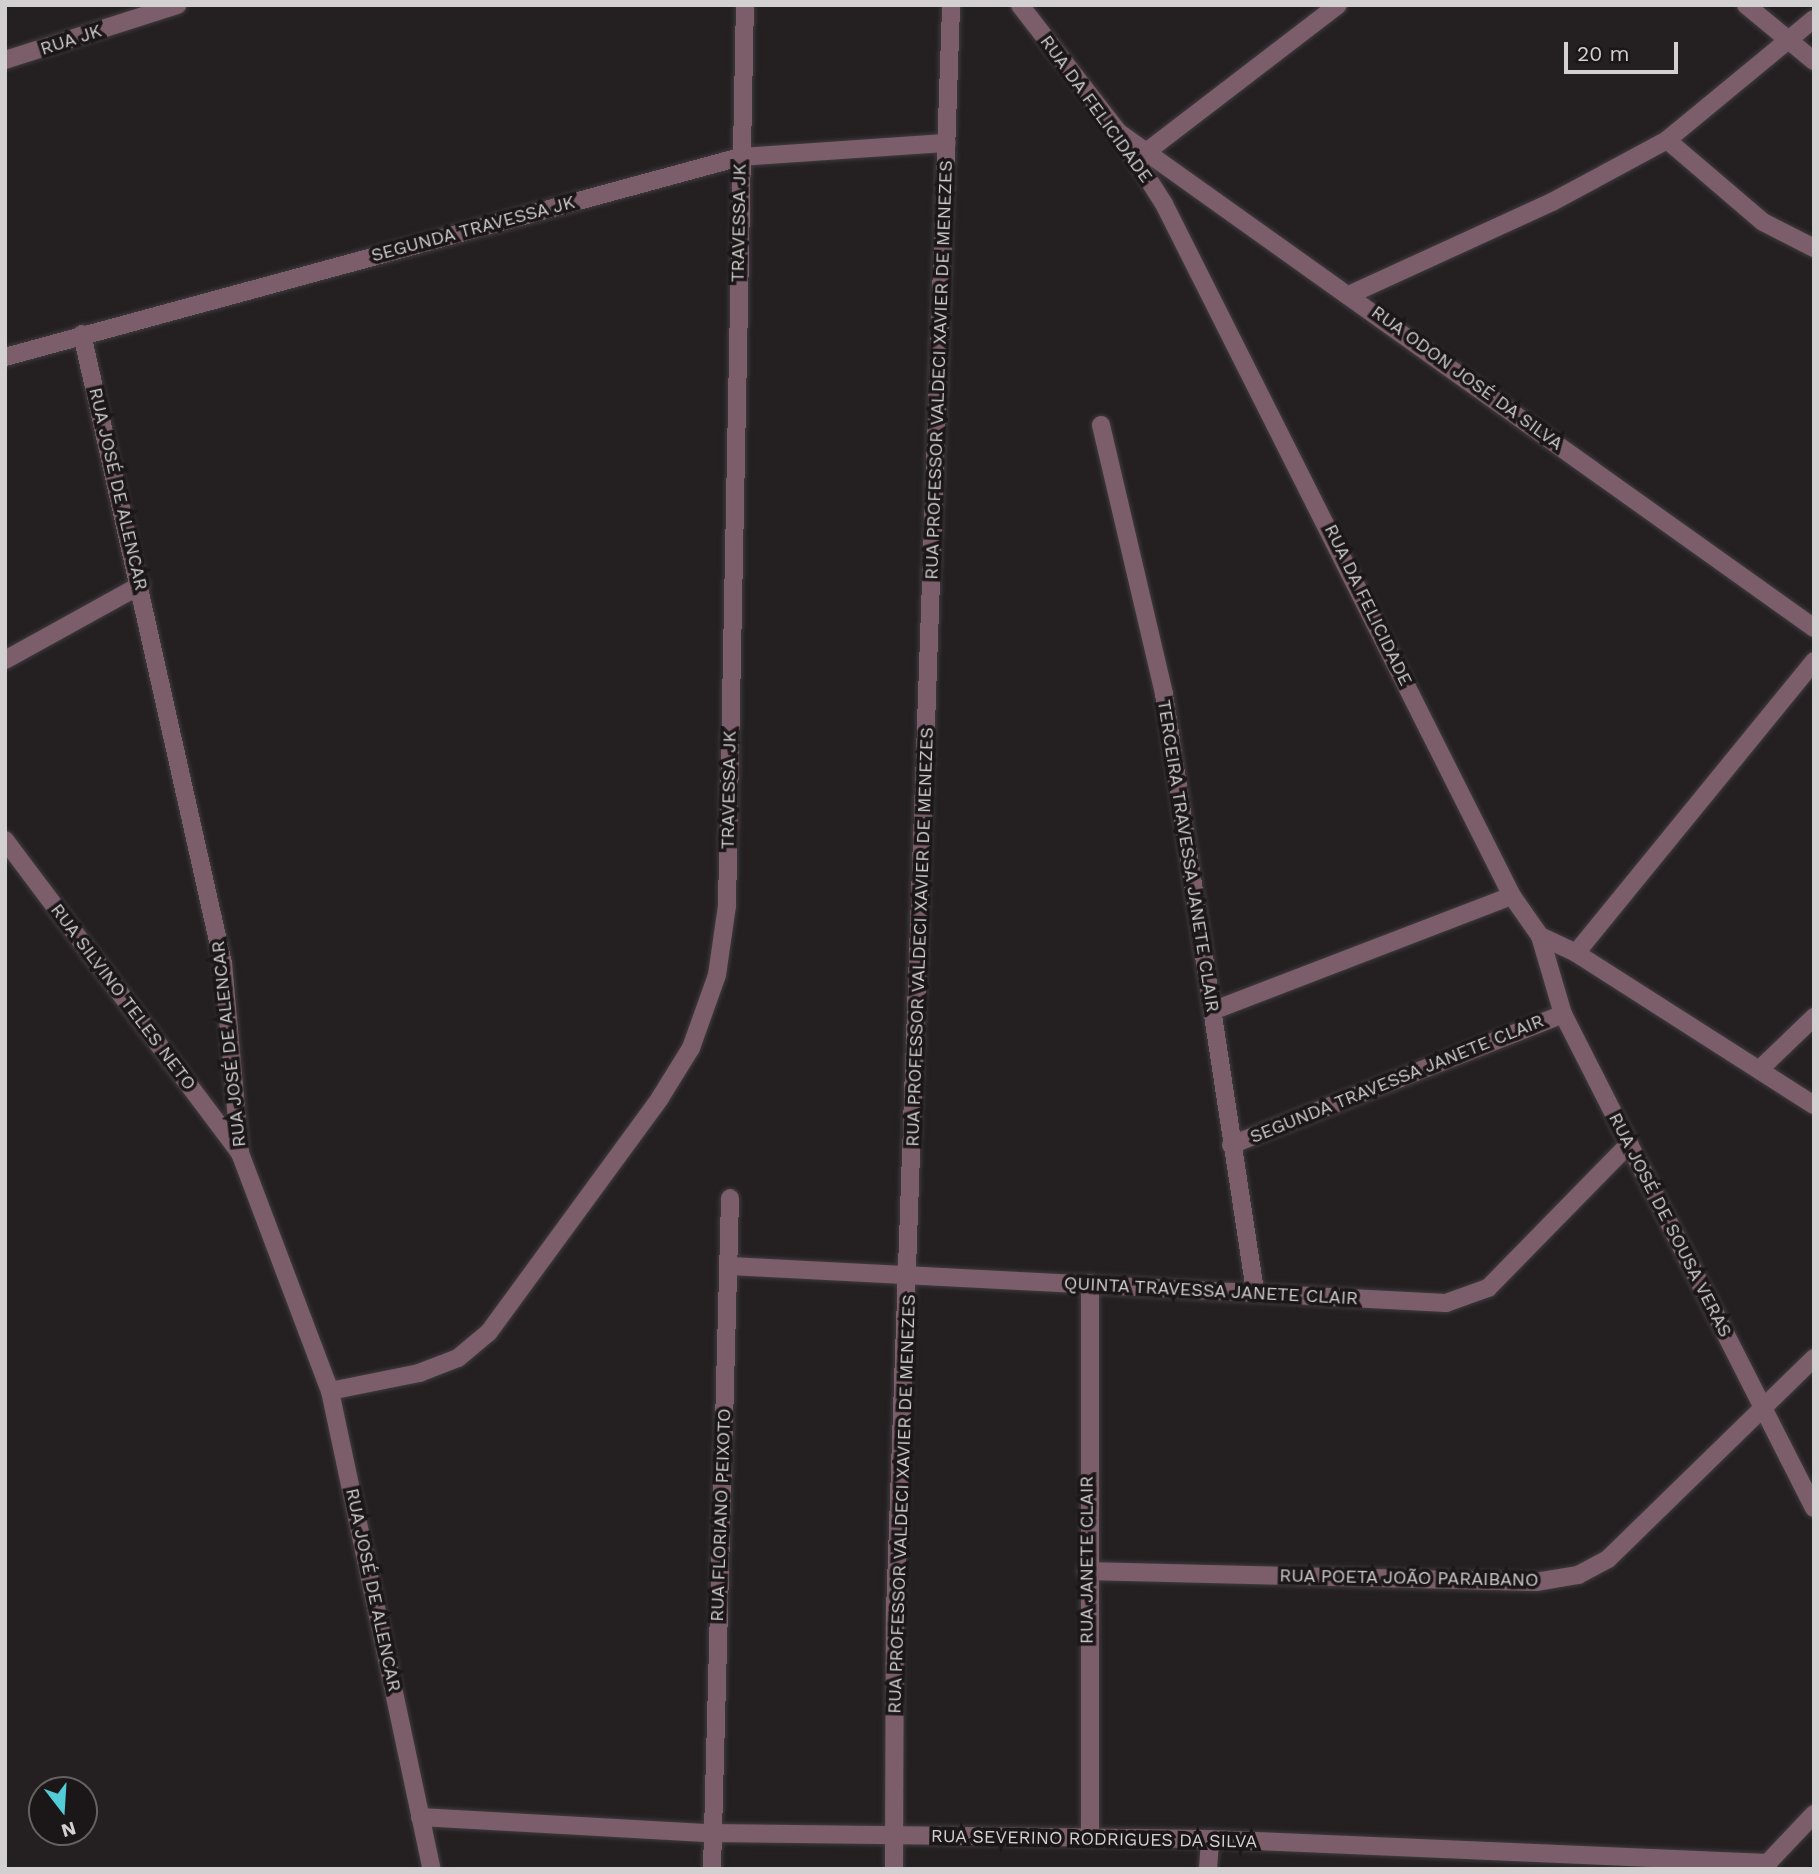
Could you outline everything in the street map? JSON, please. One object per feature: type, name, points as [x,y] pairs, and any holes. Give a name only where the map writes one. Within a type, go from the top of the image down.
[{"type":"street","name":"RUA JK","points":[[5,60],[177,5]]},
{"type":"street","name":"TRAVESSA JK","points":[[330,1391],[419,1373],[458,1358],[489,1332],[660,1098],[691,1048],[716,975],[727,906],[744,5]]},
{"type":"street","name":"RUA PROFESSOR VALDECI XAVIER DE MENEZES","points":[[894,1869],[895,1612],[909,1276],[951,5]]},
{"type":"street","name":"RUA DA FELICIDADE","points":[[1020,5],[1118,132],[1164,204],[1251,372],[1512,896],[1540,936],[1576,953],[1761,1068],[1814,1105]]},
{"type":"street","points":[[1149,150],[1338,5]]},
{"type":"street","points":[[1746,5],[1814,61]]},
{"type":"street","points":[[1351,294],[1552,202],[1667,140],[1814,19]]},
{"type":"street","name":"RUA ODON JOSÉ DA SILVA","points":[[1118,132],[1149,150],[1814,628]]},
{"type":"street","points":[[1667,140],[1763,222],[1814,248]]},
{"type":"street","name":"SEGUNDA TRAVESSA JK","points":[[5,357],[740,157],[947,144]]},
{"type":"street","name":"RUA JOSÉ DE ALENCAR","points":[[82,334],[141,584],[223,963],[240,1153],[330,1391],[432,1869]]},
{"type":"street","name":"TERCEIRA TRAVESSA JANETE CLAIR","points":[[1101,425],[1164,694],[1255,1291]]},
{"type":"street","points":[[5,660],[141,584]]},
{"type":"street","points":[[1576,953],[1814,661]]},
{"type":"street","name":"RUA SILVINO TELES NETO","points":[[5,840],[240,1153]]},
{"type":"street","points":[[1212,1011],[1512,896]]},
{"type":"street","name":"RUA JOSÉ DE SOUSA VERAS","points":[[1540,936],[1563,1014],[1814,1508]]},
{"type":"street","name":"SEGUNDA TRAVESSA JANETE CLAIR","points":[[1231,1145],[1563,1014]]},
{"type":"street","points":[[1761,1068],[1814,1017]]},
{"type":"street","name":"QUINTA TRAVESSA JANETE CLAIR","points":[[730,1266],[1255,1291],[1427,1303],[1468,1298],[1488,1288],[1629,1144]]},
{"type":"street","name":"RUA FLORIANO PEIXOTO","points":[[712,1869],[710,1833],[730,1266],[730,1198]]},
{"type":"street","name":"RUA JANETE CLAIR","points":[[1090,1283],[1086,1572],[1090,1836]]},
{"type":"street","name":"RUA POETA JOÃO PARAIBANO","points":[[1086,1572],[1536,1582],[1578,1574],[1608,1559],[1814,1358]]},
{"type":"street","points":[[1765,1866],[1814,1814]]},
{"type":"street","name":"RUA SEVERINO RODRIGUES DA SILVA","points":[[420,1817],[710,1833],[896,1838],[1090,1836],[1210,1839],[1765,1866]]},
{"type":"street","points":[[1208,1869],[1210,1839]]}]
